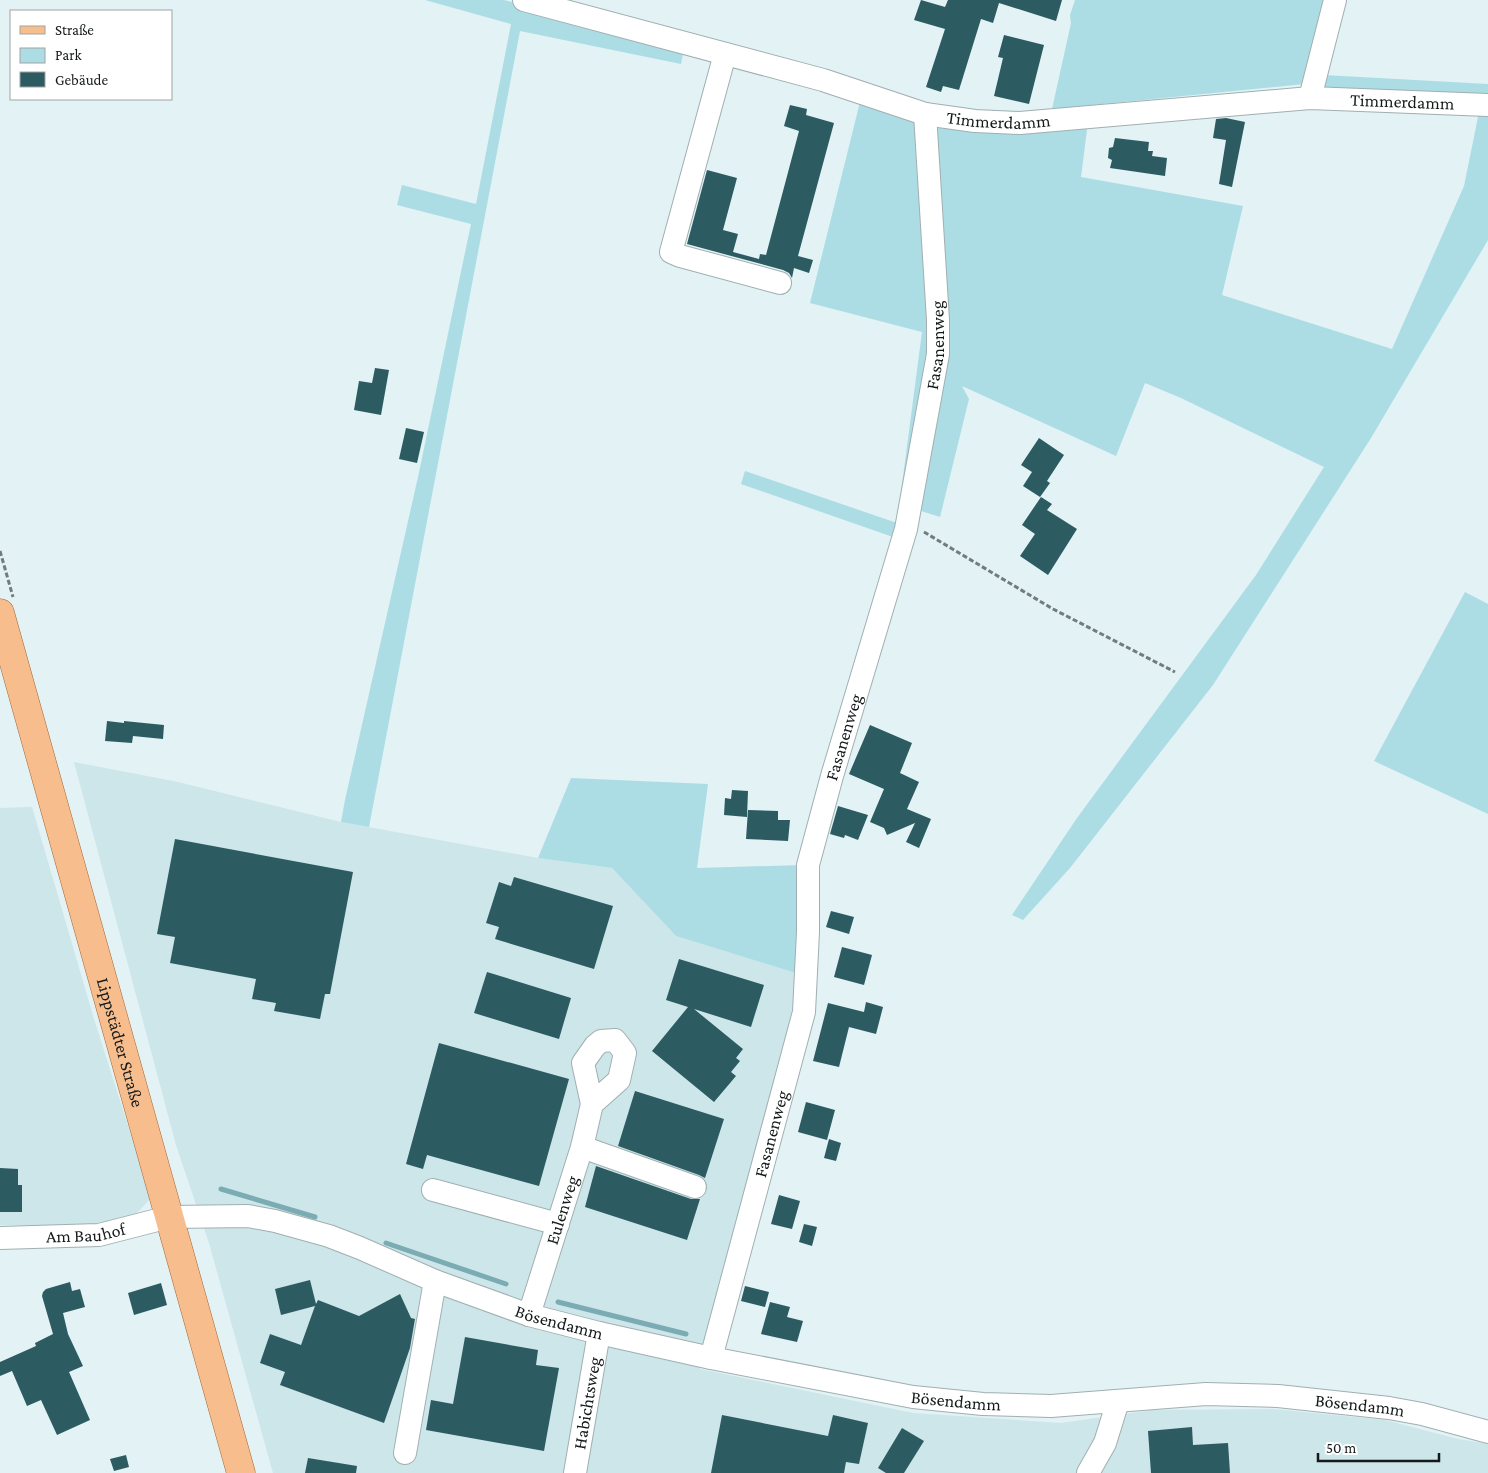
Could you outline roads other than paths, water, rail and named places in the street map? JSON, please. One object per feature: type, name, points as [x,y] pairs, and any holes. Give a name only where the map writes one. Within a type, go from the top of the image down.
[{"type":"main road","name":"Lippstädter Straße","points":[[0,613],[241,1473]]},
{"type":"street","name":"Timmerdamm","points":[[524,0],[823,80],[926,114],[975,121],[1020,123],[1310,98],[1488,105]]},
{"type":"street","points":[[1310,98],[1335,0]]},
{"type":"street","points":[[725,54],[671,252],[780,283]]},
{"type":"street","name":"Fasanenweg","points":[[711,1358],[804,1012],[808,932],[808,865],[832,776],[907,525],[938,354],[938,320],[926,114]]},
{"type":"street","name":"Eulenweg","points":[[529,1315],[582,1147],[592,1104]]},
{"type":"street","points":[[582,1147],[695,1186]]},
{"type":"street","points":[[433,1190],[558,1224]]},
{"type":"street","name":"Bösendamm","points":[[169,1217],[248,1216],[275,1221],[329,1236],[435,1281],[529,1315],[711,1358],[922,1398],[983,1404],[1051,1406],[1206,1394],[1278,1396],[1389,1408],[1422,1414],[1488,1432]]},
{"type":"street","name":"Am Bauhof","points":[[0,1238],[99,1235],[169,1217]]},
{"type":"street","points":[[405,1453],[435,1281]]},
{"type":"street","name":"Habichtsweg","points":[[575,1473],[599,1333]]},
{"type":"street","points":[[1088,1473],[1105,1443],[1118,1401]]},
{"type":"waterway","points":[[221,1189],[315,1217]]},
{"type":"waterway","points":[[386,1243],[506,1284]]},
{"type":"waterway","points":[[558,1302],[686,1334]]}]
